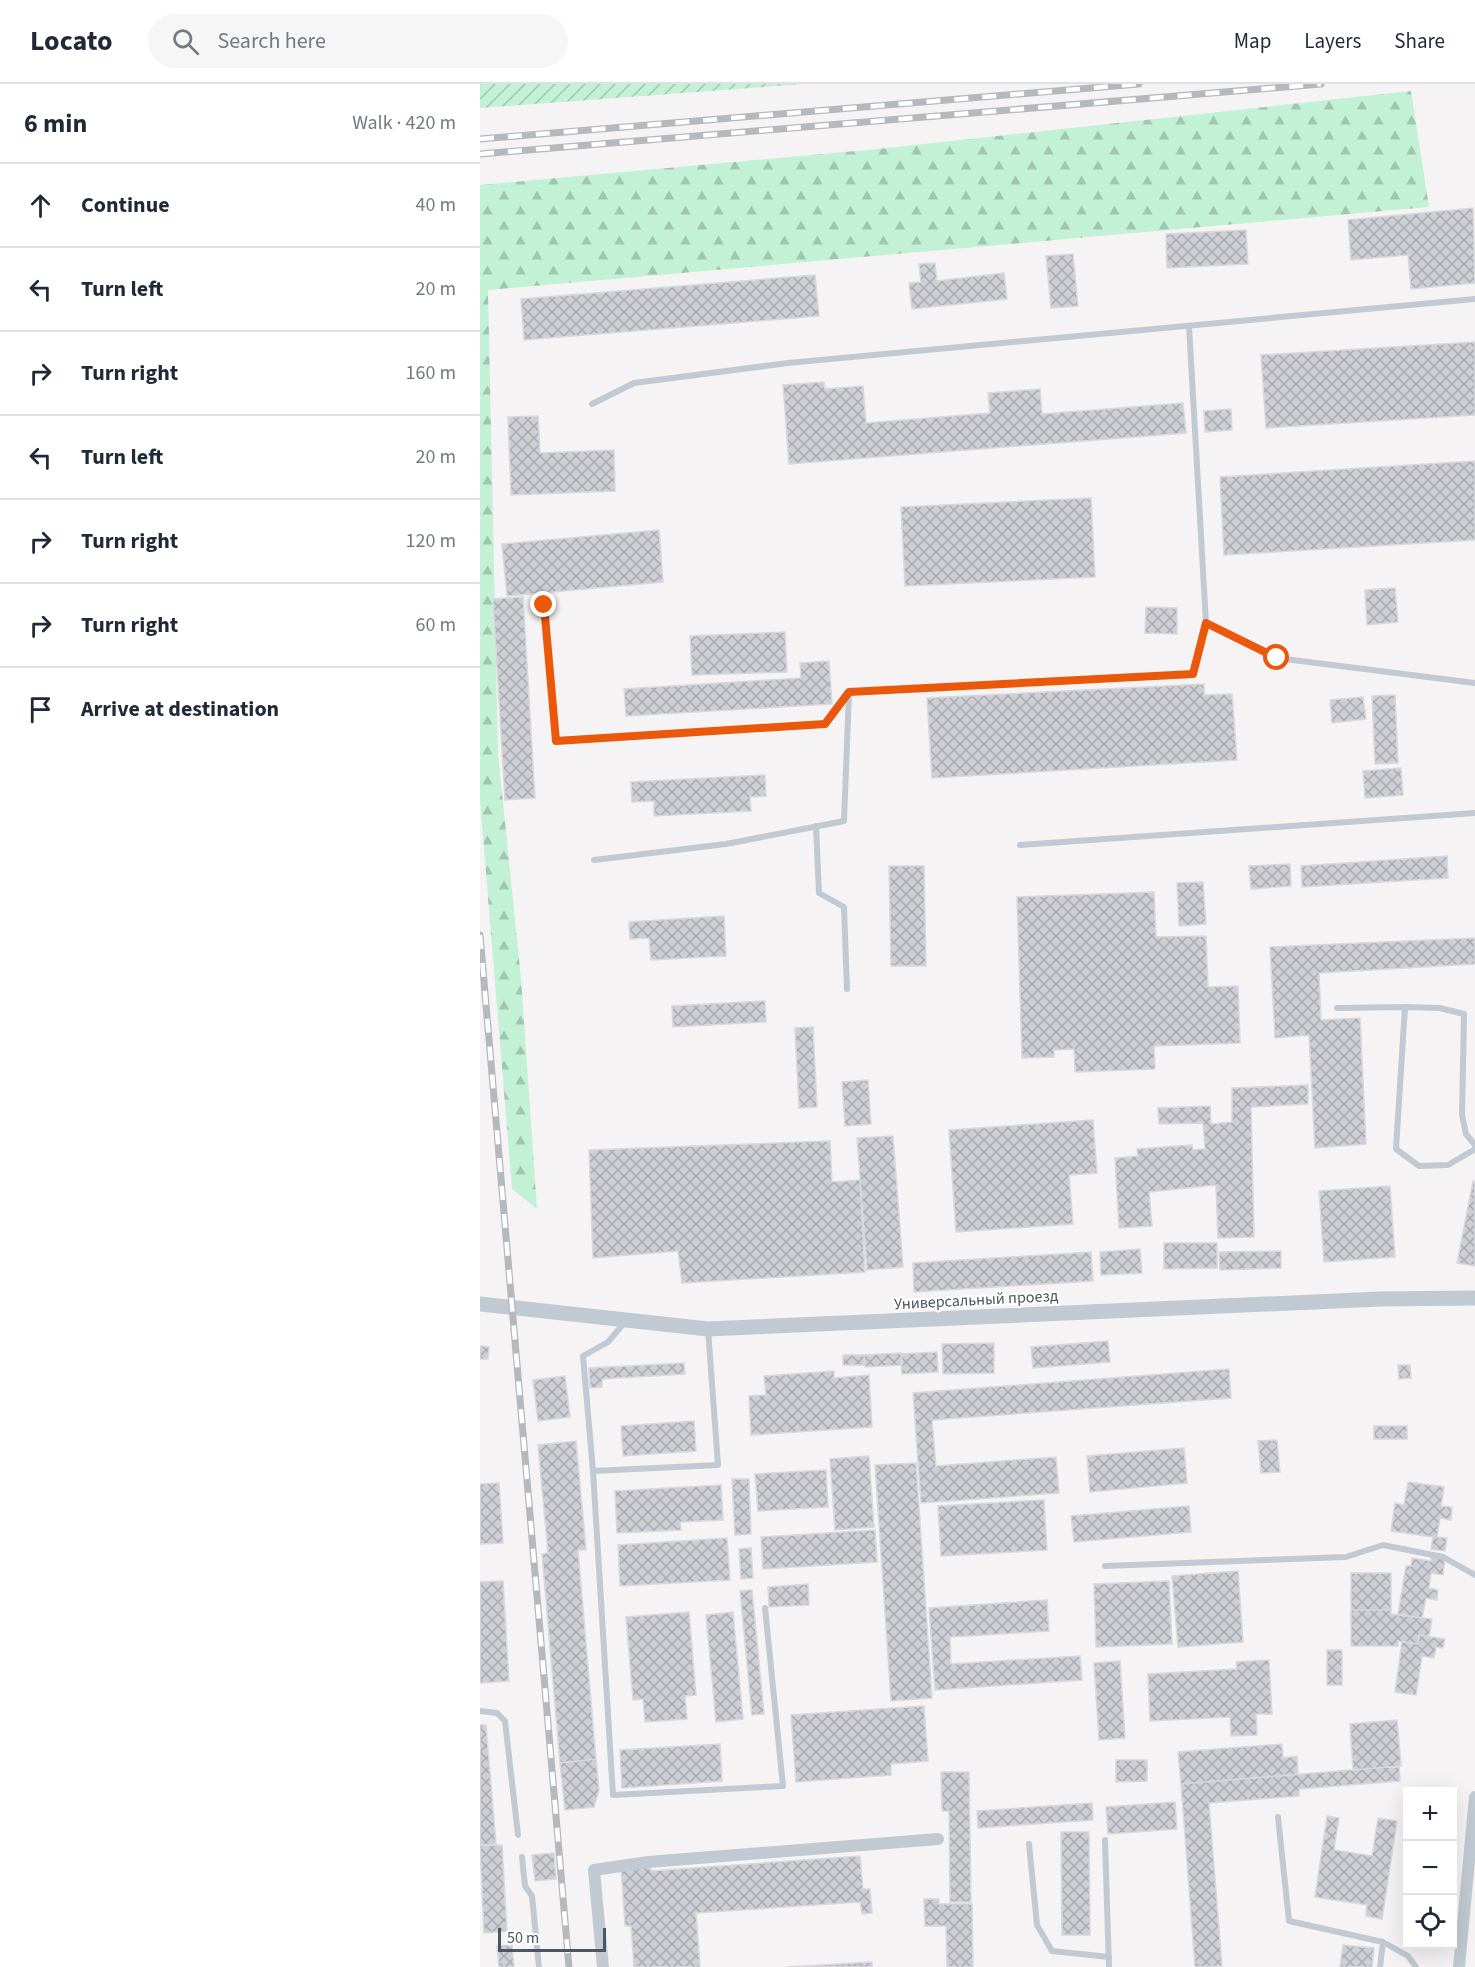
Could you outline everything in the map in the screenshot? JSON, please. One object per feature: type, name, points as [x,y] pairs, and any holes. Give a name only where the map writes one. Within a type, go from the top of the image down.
[{"type":"street","name":"Универсальный проезд","points":[[480,1304],[708,1329],[1368,1299],[1475,1298]]},
{"type":"street","points":[[1459,1967],[1475,1797]]},
{"type":"street","points":[[603,1967],[594,1870],[648,1862],[938,1839]]},
{"type":"lane","points":[[592,405],[634,383],[788,363],[1475,299]]},
{"type":"lane","points":[[849,692],[1193,674],[1206,623],[1189,326]]},
{"type":"lane","points":[[544,605],[556,741],[825,724],[849,692]]},
{"type":"lane","points":[[1206,623],[1277,658],[1475,683]]},
{"type":"lane","points":[[594,860],[726,844],[844,821],[849,692]]},
{"type":"lane","points":[[1020,845],[1475,813]]},
{"type":"lane","points":[[816,826],[819,894],[844,907],[847,988]]},
{"type":"lane","points":[[1337,1008],[1405,1007],[1440,1008],[1464,1014],[1462,1115],[1466,1134],[1475,1147],[1448,1165],[1419,1166],[1396,1149],[1405,1007]]},
{"type":"lane","points":[[626,1320],[608,1342],[583,1356],[593,1471],[613,1795],[783,1786],[765,1608]]},
{"type":"lane","points":[[593,1471],[718,1465],[708,1329]]},
{"type":"lane","points":[[1105,1566],[1346,1557],[1383,1545],[1443,1557],[1475,1575]]},
{"type":"lane","points":[[480,1711],[497,1713],[505,1721],[518,1835]]},
{"type":"lane","points":[[1278,1817],[1289,1922],[1383,1942],[1408,1956],[1416,1967]]},
{"type":"lane","points":[[1105,1839],[1109,1967]]},
{"type":"lane","points":[[1029,1844],[1037,1925],[1052,1951],[1108,1957]]},
{"type":"lane","points":[[522,1857],[525,1886],[532,1896],[539,1967]]},
{"type":"lane","points":[[1380,1967],[1383,1942]]},
{"type":"green space","points":[[480,84],[803,84],[480,108]]},
{"type":"green space","points":[[1411,91],[1429,207],[488,290],[498,754],[521,978],[537,1209],[512,1189],[480,800],[480,185],[878,149]]},
{"type":"building","points":[[1473,208],[1475,283],[1411,289],[1408,255],[1351,260],[1348,220]]},
{"type":"building","points":[[1246,230],[1248,264],[1167,268],[1166,234]]},
{"type":"building","points":[[1073,254],[1078,306],[1051,308],[1046,256]]},
{"type":"building","points":[[935,263],[937,281],[1004,273],[1007,299],[912,309],[909,283],[921,282],[919,264]]},
{"type":"building","points":[[815,275],[819,316],[524,340],[521,299]]},
{"type":"building","points":[[1475,342],[1475,415],[1266,428],[1261,355]]},
{"type":"building","points":[[824,382],[825,389],[863,386],[866,423],[990,413],[988,393],[1040,389],[1042,414],[1183,403],[1186,433],[789,464],[783,385]]},
{"type":"building","points":[[1231,409],[1232,430],[1205,432],[1204,411]]},
{"type":"building","points":[[538,416],[540,453],[614,450],[615,491],[511,495],[508,417]]},
{"type":"building","points":[[1475,461],[1475,540],[1224,555],[1220,477]]},
{"type":"building","points":[[1091,498],[1095,577],[905,586],[901,507]]},
{"type":"building","points":[[659,530],[663,582],[507,596],[502,544]]},
{"type":"building","points":[[1395,588],[1398,622],[1367,625],[1365,590]]},
{"type":"building","points":[[523,597],[535,798],[505,800],[493,599]]},
{"type":"building","points":[[1146,607],[1177,608],[1177,634],[1145,633]]},
{"type":"building","points":[[785,632],[787,672],[692,675],[690,636]]},
{"type":"building","points":[[829,661],[832,704],[626,716],[624,689],[801,678],[800,663]]},
{"type":"building","points":[[1204,684],[1204,695],[1232,694],[1237,760],[932,778],[927,698]]},
{"type":"building","points":[[1395,695],[1398,763],[1375,764],[1372,696]]},
{"type":"building","points":[[1363,697],[1366,719],[1332,723],[1330,700]]},
{"type":"building","points":[[1401,768],[1403,795],[1365,798],[1363,771]]},
{"type":"building","points":[[765,775],[766,796],[750,797],[751,811],[654,816],[654,801],[632,802],[631,782]]},
{"type":"building","points":[[1447,856],[1448,878],[1302,887],[1301,866]]},
{"type":"building","points":[[1290,864],[1291,886],[1251,889],[1249,866]]},
{"type":"building","points":[[889,866],[924,866],[926,966],[891,966]]},
{"type":"building","points":[[1203,882],[1206,924],[1179,926],[1177,883]]},
{"type":"building","points":[[1154,892],[1156,937],[1206,936],[1208,987],[1238,986],[1240,1043],[1154,1046],[1155,1069],[1075,1072],[1074,1049],[1054,1050],[1054,1057],[1022,1058],[1017,897]]},
{"type":"building","points":[[724,916],[726,956],[651,960],[649,938],[630,939],[629,922]]},
{"type":"building","points":[[1475,938],[1475,964],[1319,973],[1321,1020],[1360,1018],[1366,1144],[1315,1148],[1309,1035],[1275,1038],[1270,947]]},
{"type":"building","points":[[765,1001],[766,1022],[673,1027],[672,1006]]},
{"type":"building","points":[[813,1027],[817,1107],[799,1108],[795,1028]]},
{"type":"building","points":[[868,1080],[871,1124],[845,1126],[842,1082]]},
{"type":"building","points":[[1308,1085],[1308,1104],[1251,1107],[1254,1237],[1218,1238],[1216,1185],[1149,1192],[1152,1226],[1119,1228],[1115,1158],[1138,1156],[1137,1149],[1192,1145],[1193,1150],[1205,1149],[1203,1123],[1159,1124],[1158,1108],[1210,1106],[1211,1124],[1232,1122],[1232,1088]]},
{"type":"building","points":[[1093,1120],[1097,1173],[1069,1175],[1073,1224],[956,1232],[949,1130]]},
{"type":"building","points":[[893,1136],[903,1267],[867,1270],[857,1138]]},
{"type":"building","points":[[830,1141],[832,1182],[860,1180],[865,1272],[682,1283],[678,1251],[593,1258],[589,1150]]},
{"type":"building","points":[[1473,1181],[1475,1182],[1475,1266],[1457,1263]]},
{"type":"building","points":[[1390,1186],[1395,1257],[1324,1262],[1319,1191]]},
{"type":"building","points":[[1164,1243],[1217,1243],[1217,1268],[1164,1269]]},
{"type":"building","points":[[1140,1249],[1142,1273],[1101,1275],[1100,1252]]},
{"type":"building","points":[[1281,1251],[1281,1268],[1220,1270],[1219,1252]]},
{"type":"building","points":[[1091,1252],[1093,1281],[914,1292],[913,1263]]},
{"type":"building","points":[[1108,1341],[1110,1362],[1033,1368],[1031,1347]]},
{"type":"building","points":[[994,1343],[994,1373],[943,1374],[942,1344]]},
{"type":"building","points":[[480,1346],[489,1347],[488,1359],[480,1359]]},
{"type":"building","points":[[937,1352],[938,1372],[902,1374],[901,1354]]},
{"type":"building","points":[[901,1353],[902,1365],[865,1367],[864,1355]]},
{"type":"building","points":[[843,1355],[864,1355],[864,1365],[843,1365]]},
{"type":"building","points":[[684,1363],[685,1374],[602,1379],[602,1387],[590,1388],[589,1368]]},
{"type":"building","points":[[1398,1365],[1410,1365],[1411,1378],[1399,1379]]},
{"type":"building","points":[[1229,1369],[1231,1398],[932,1420],[936,1466],[1056,1457],[1059,1493],[921,1503],[913,1393]]},
{"type":"building","points":[[834,1371],[834,1378],[869,1375],[872,1427],[751,1435],[749,1396],[766,1395],[764,1376]]},
{"type":"building","points":[[565,1376],[570,1417],[538,1421],[533,1380]]},
{"type":"building","points":[[694,1421],[696,1451],[623,1456],[621,1426]]},
{"type":"building","points":[[1374,1426],[1407,1426],[1407,1439],[1374,1439]]},
{"type":"building","points":[[1277,1440],[1280,1472],[1261,1473],[1258,1441]]},
{"type":"building","points":[[576,1441],[586,1550],[578,1550],[596,1759],[560,1763],[542,1554],[548,1553],[538,1445]]},
{"type":"building","points":[[1184,1448],[1187,1483],[1090,1492],[1087,1456]]},
{"type":"building","points":[[869,1456],[874,1527],[835,1530],[830,1459]]},
{"type":"building","points":[[916,1463],[932,1698],[891,1701],[875,1465]]},
{"type":"building","points":[[826,1470],[828,1507],[758,1511],[755,1474]]},
{"type":"building","points":[[732,1479],[749,1479],[751,1534],[735,1535]]},
{"type":"building","points":[[1408,1482],[1444,1487],[1441,1506],[1452,1507],[1451,1520],[1440,1518],[1437,1537],[1447,1538],[1445,1551],[1431,1549],[1433,1537],[1391,1531],[1395,1503],[1404,1505]]},
{"type":"building","points":[[499,1483],[503,1543],[480,1544],[480,1484]]},
{"type":"building","points":[[721,1485],[723,1520],[680,1522],[681,1530],[617,1533],[615,1491]]},
{"type":"building","points":[[1044,1500],[1047,1550],[941,1556],[938,1506]]},
{"type":"building","points":[[1189,1506],[1191,1532],[1074,1542],[1071,1516]]},
{"type":"building","points":[[875,1530],[877,1562],[763,1569],[761,1537]]},
{"type":"building","points":[[727,1538],[730,1580],[620,1586],[618,1545]]},
{"type":"building","points":[[751,1548],[753,1578],[741,1579],[739,1549]]},
{"type":"building","points":[[1431,1556],[1445,1559],[1443,1575],[1431,1573],[1429,1588],[1438,1590],[1437,1600],[1426,1598],[1422,1618],[1398,1614],[1406,1566],[1411,1566],[1412,1558],[1431,1561]]},
{"type":"building","points":[[1238,1571],[1243,1642],[1178,1647],[1172,1576]]},
{"type":"building","points":[[1351,1573],[1391,1573],[1391,1610],[1351,1610]]},
{"type":"building","points":[[503,1581],[509,1681],[480,1683],[480,1582]]},
{"type":"building","points":[[1169,1581],[1172,1644],[1096,1647],[1094,1584]]},
{"type":"building","points":[[808,1584],[809,1605],[769,1607],[768,1587]]},
{"type":"building","points":[[752,1590],[764,1714],[752,1715],[740,1591]]},
{"type":"building","points":[[1047,1600],[1049,1631],[950,1637],[951,1664],[1080,1656],[1082,1680],[935,1690],[929,1608]]},
{"type":"building","points":[[1351,1610],[1391,1610],[1391,1614],[1432,1619],[1429,1637],[1419,1635],[1418,1644],[1398,1641],[1398,1646],[1351,1646]]},
{"type":"building","points":[[689,1612],[696,1695],[685,1696],[687,1719],[645,1722],[643,1699],[633,1700],[626,1617]]},
{"type":"building","points":[[733,1612],[743,1719],[716,1722],[706,1615]]},
{"type":"building","points":[[1419,1635],[1445,1639],[1443,1648],[1436,1647],[1434,1658],[1422,1656],[1416,1695],[1395,1692],[1402,1642],[1418,1644]]},
{"type":"building","points":[[1327,1650],[1342,1650],[1342,1685],[1327,1685]]},
{"type":"building","points":[[1269,1660],[1272,1714],[1256,1714],[1257,1735],[1231,1736],[1230,1717],[1150,1721],[1148,1674],[1237,1669],[1236,1662]]},
{"type":"building","points":[[1120,1661],[1125,1738],[1099,1740],[1094,1663]]},
{"type":"building","points":[[924,1706],[928,1761],[891,1764],[891,1775],[796,1782],[791,1715]]},
{"type":"building","points":[[1397,1720],[1401,1766],[1353,1770],[1350,1724]]},
{"type":"building","points":[[480,1725],[486,1725],[496,1844],[480,1845]]},
{"type":"building","points":[[720,1744],[722,1781],[622,1788],[620,1750]]},
{"type":"building","points":[[1282,1744],[1283,1758],[1297,1756],[1298,1774],[1181,1784],[1178,1752]]},
{"type":"building","points":[[596,1759],[599,1790],[594,1807],[565,1810],[560,1763]]},
{"type":"building","points":[[1116,1760],[1147,1760],[1147,1781],[1116,1782]]},
{"type":"building","points":[[1399,1766],[1400,1781],[1299,1789],[1299,1796],[1209,1803],[1222,1966],[1195,1967],[1181,1784]]},
{"type":"building","points":[[941,1772],[969,1772],[971,1902],[950,1902],[949,1811],[942,1811]]},
{"type":"building","points":[[1175,1802],[1177,1829],[1108,1834],[1106,1807]]},
{"type":"building","points":[[1092,1803],[1093,1820],[978,1828],[977,1811]]},
{"type":"building","points":[[1327,1816],[1339,1818],[1334,1850],[1372,1856],[1378,1818],[1397,1821],[1382,1919],[1366,1916],[1367,1905],[1315,1897]]},
{"type":"building","points":[[1061,1832],[1089,1832],[1090,1935],[1062,1935]]},
{"type":"building","points":[[502,1845],[507,1931],[484,1933],[480,1846]]},
{"type":"building","points":[[554,1853],[556,1879],[535,1881],[532,1855]]},
{"type":"building","points":[[860,1856],[863,1889],[870,1889],[872,1913],[862,1914],[860,1902],[696,1913],[700,1967],[634,1967],[631,1926],[625,1926],[621,1867],[650,1864],[651,1871]]},
{"type":"building","points":[[924,1899],[939,1899],[939,1904],[972,1904],[973,1967],[947,1967],[946,1926],[925,1926]]},
{"type":"building","points":[[512,1945],[514,1967],[499,1967],[497,1946]]},
{"type":"building","points":[[1343,1945],[1374,1948],[1372,1967],[1340,1967]]},
{"type":"building","points":[[872,1962],[872,1967],[787,1967]]},
{"type":"railway","points":[[480,139],[1139,84]]},
{"type":"railway","points":[[480,154],[1321,84]]},
{"type":"railway","points":[[480,935],[569,1967]]},
{"type":"route","points":[[544,605],[556,741],[825,724],[849,692],[1193,674],[1206,623],[1277,658]]}]
